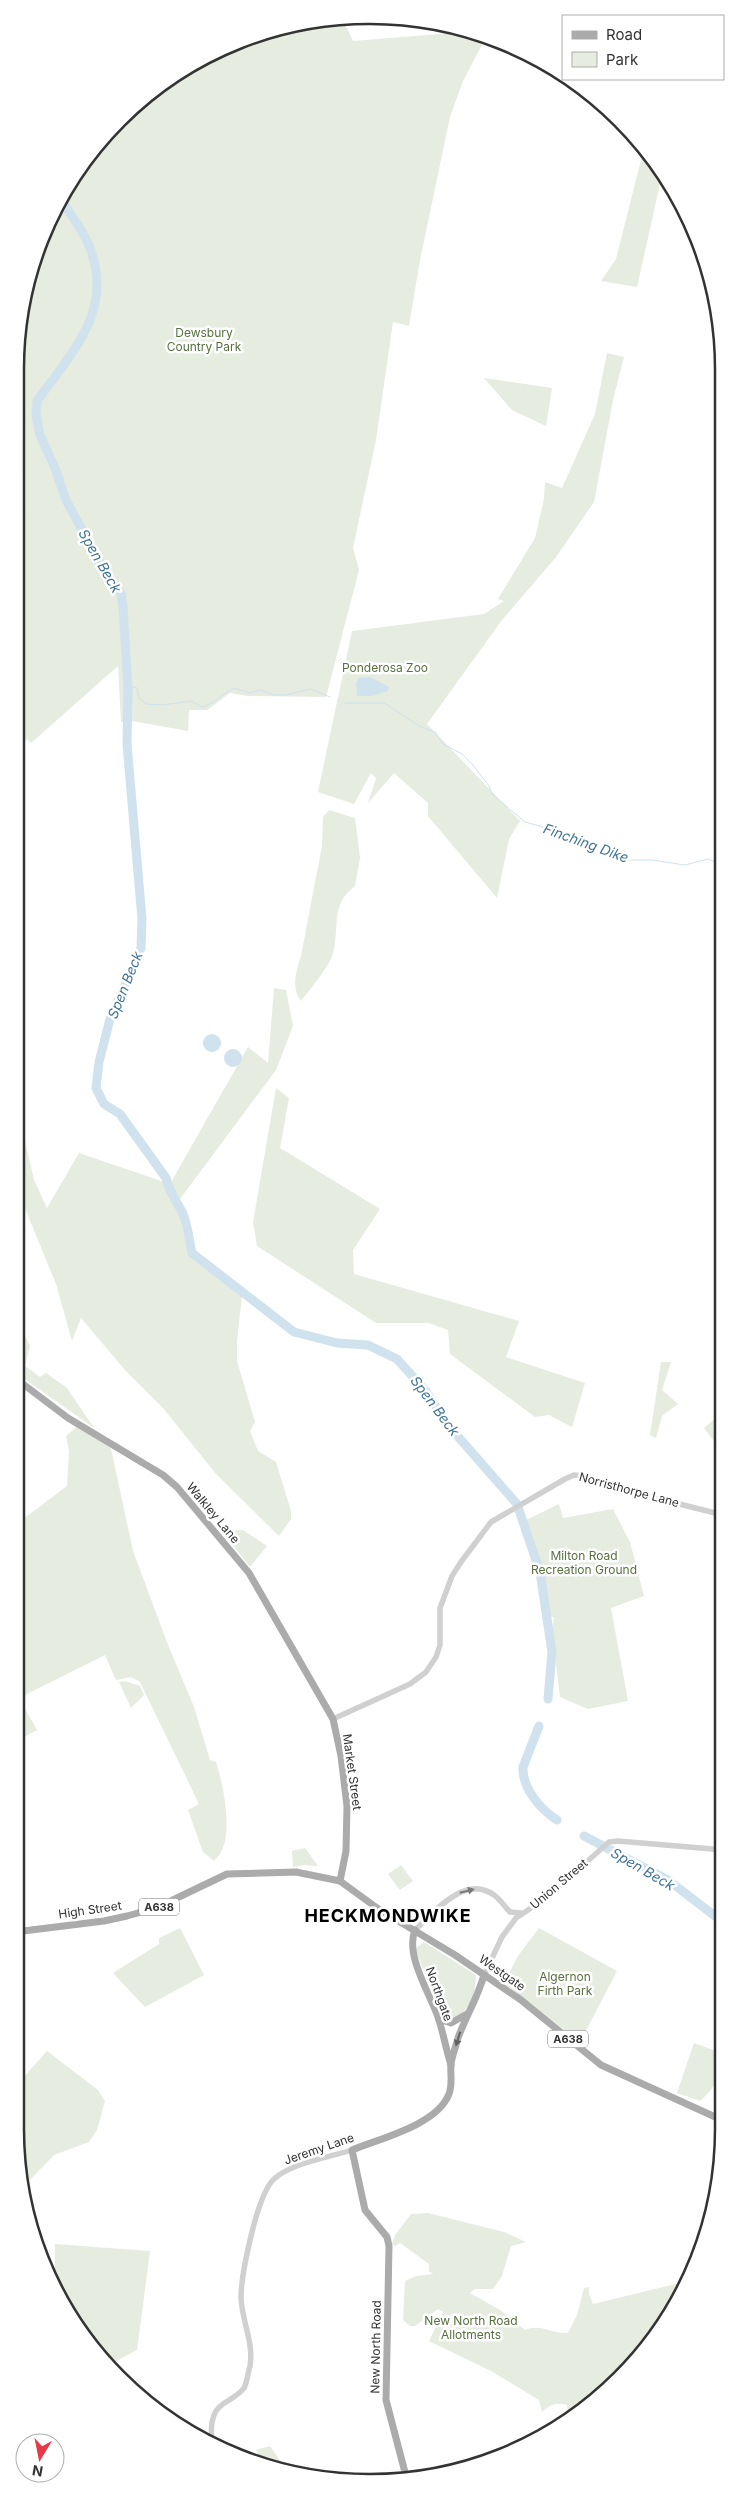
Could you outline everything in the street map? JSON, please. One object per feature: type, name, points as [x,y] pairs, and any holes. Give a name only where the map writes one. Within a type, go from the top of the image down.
[{"type":"main road","name":"Walkley Lane","points":[[24,1385],[81,1426],[163,1475],[177,1487],[250,1573],[333,1719]]},
{"type":"main road","name":"Market Street","points":[[333,1719],[341,1756],[348,1828],[340,1881]]},
{"type":"main road","points":[[324,1878],[342,1868]]},
{"type":"main road","name":"High Street","points":[[24,1931],[104,1921],[156,1908],[227,1874],[288,1872],[340,1881]]},
{"type":"main road","name":"A638","points":[[340,1881],[377,1908],[415,1930]]},
{"type":"main road","name":"Westgate","points":[[415,1930],[521,2000],[601,2065],[715,2117]]},
{"type":"main road","name":"Northgate","points":[[415,1930],[411,1939],[414,1958],[439,2018],[451,2065]]},
{"type":"main road","points":[[451,2065],[467,2014],[479,1992],[484,1975]]},
{"type":"main road","points":[[439,2018],[451,2024],[467,2014]]},
{"type":"main road","name":"Jeremy Lane","points":[[352,2150],[423,2122],[441,2108],[448,2096],[452,2082],[451,2065]]},
{"type":"main road","name":"New North Road","points":[[352,2150],[364,2206],[370,2219],[387,2238],[389,2246],[386,2400],[405,2472]]},
{"type":"street","name":"Norristhorpe Lane","points":[[333,1719],[410,1684],[426,1672],[436,1657],[440,1645],[440,1608],[452,1576],[491,1522],[574,1475],[586,1476],[608,1486],[715,1513]]},
{"type":"street","name":"Union Street","points":[[484,1975],[493,1953],[510,1927],[523,1913],[546,1898],[609,1842],[618,1840],[715,1849]]},
{"type":"street","points":[[415,1930],[456,1895],[470,1888],[483,1890],[494,1895],[510,1912],[523,1913]]},
{"type":"street","points":[[508,1910],[510,1927]]},
{"type":"street","name":"Jeremy Lane","points":[[211,2436],[211,2426],[215,2415],[220,2406],[244,2387],[250,2363],[251,2349],[241,2298],[252,2232],[266,2190],[279,2176],[318,2160],[352,2150]]},
{"type":"green space","name":"Dewsbury Country Park","points":[[345,24],[353,41],[449,33],[483,43],[463,81],[450,117],[420,260],[409,326],[393,322],[376,440],[353,548],[359,570],[326,697],[248,696],[230,693],[207,710],[189,710],[188,731],[132,721],[121,722],[118,666],[31,743],[27,739],[24,742],[24,347],[30,302],[42,258],[59,217],[82,177],[125,125],[159,95],[177,82],[217,59],[258,42],[302,30]]},
{"type":"green space","points":[[642,157],[660,183],[637,287],[601,281],[616,259]]},
{"type":"green space","name":"Ponderosa Zoo","points":[[607,353],[624,357],[613,400],[594,502],[556,557],[502,620],[427,724],[520,821],[509,839],[497,898],[428,816],[428,803],[394,773],[368,803],[376,778],[371,773],[354,804],[318,792],[352,631],[484,614],[504,601],[498,599],[535,538],[544,499],[545,482],[562,488],[595,414]]},
{"type":"green space","points":[[484,378],[552,388],[546,426],[512,410]]},
{"type":"green space","points":[[329,810],[355,818],[360,858],[355,886],[347,893],[339,908],[335,943],[331,958],[301,1001],[296,990],[296,973],[322,846],[323,817]]},
{"type":"green space","points":[[274,988],[286,990],[293,1026],[276,1070],[177,1203],[188,1252],[242,1296],[237,1341],[237,1361],[255,1422],[250,1431],[258,1451],[276,1462],[291,1511],[291,1519],[279,1536],[216,1474],[163,1408],[125,1370],[81,1318],[72,1341],[56,1284],[24,1206],[24,1136],[34,1180],[47,1208],[79,1153],[170,1184],[248,1047],[268,1063]]},
{"type":"green space","points":[[276,1088],[289,1098],[280,1148],[380,1209],[353,1250],[354,1274],[519,1321],[506,1357],[585,1383],[572,1427],[549,1415],[535,1417],[450,1354],[448,1330],[429,1323],[376,1323],[257,1246],[253,1222]]},
{"type":"green space","points":[[24,1336],[30,1346],[25,1366],[40,1377],[46,1373],[67,1388],[94,1428],[24,1378]]},
{"type":"green space","points":[[661,1362],[671,1362],[662,1390],[678,1404],[662,1416],[656,1438],[650,1435]]},
{"type":"green space","points":[[715,1419],[715,1442],[704,1428]]},
{"type":"green space","points":[[79,1425],[110,1444],[133,1551],[168,1645],[194,1707],[210,1760],[216,1762],[221,1782],[226,1807],[226,1832],[225,1843],[214,1861],[203,1852],[188,1810],[199,1804],[140,1682],[131,1677],[116,1680],[105,1655],[24,1696],[24,1518],[67,1486],[69,1451],[66,1436]]},
{"type":"green space","name":"Milton Road Recreation Ground","points":[[559,1504],[563,1518],[613,1509],[630,1542],[644,1596],[611,1608],[628,1701],[588,1709],[560,1697],[552,1630],[554,1617],[547,1617],[526,1520]]},
{"type":"green space","points":[[236,1530],[243,1530],[267,1546],[250,1567],[228,1539]]},
{"type":"green space","points":[[125,1681],[140,1686],[144,1695],[131,1708],[119,1682]]},
{"type":"green space","points":[[24,1707],[37,1730],[24,1737]]},
{"type":"green space","points":[[305,1848],[318,1866],[303,1865],[293,1867],[292,1851]]},
{"type":"green space","points":[[401,1865],[413,1881],[400,1890],[388,1874]]},
{"type":"green space","points":[[180,1928],[204,1975],[145,2007],[113,1973],[159,1944],[159,1938]]},
{"type":"green space","name":"Algernon Firth Park","points":[[539,1928],[617,1971],[580,2042],[504,1983],[518,1956]]},
{"type":"green space","points":[[424,1942],[476,1975],[475,1988],[471,2000],[464,2012],[454,2020],[442,2017],[415,1949]]},
{"type":"green space","points":[[694,2043],[715,2051],[715,2083],[710,2091],[700,2101],[677,2093]]},
{"type":"green space","points":[[47,2051],[98,2090],[105,2101],[97,2130],[89,2142],[54,2155],[28,2182],[24,2151],[24,2077]]},
{"type":"green space","name":"New North Road Allotments","points":[[428,2213],[504,2232],[526,2242],[511,2246],[502,2276],[493,2289],[475,2289],[470,2293],[500,2310],[525,2330],[541,2328],[568,2333],[577,2315],[584,2288],[589,2287],[589,2294],[593,2304],[679,2283],[657,2321],[614,2373],[568,2412],[567,2405],[554,2404],[542,2412],[539,2400],[491,2371],[429,2341],[443,2312],[438,2309],[415,2326],[410,2326],[403,2320],[405,2281],[416,2276],[433,2274],[429,2271],[429,2264],[400,2243],[395,2246],[392,2244],[395,2235],[411,2214]]},
{"type":"green space","points":[[55,2244],[150,2251],[137,2350],[115,2362],[82,2321],[55,2272]]},
{"type":"green space","points":[[270,2446],[281,2462],[259,2456],[256,2450]]},
{"type":"water","points":[[370,677],[389,687],[388,691],[371,696],[357,696],[356,683],[359,678]]},
{"type":"water","points":[[212,1034],[218,1037],[221,1043],[218,1049],[212,1052],[206,1049],[203,1043],[206,1037]]},
{"type":"water","points":[[233,1049],[239,1052],[242,1058],[239,1064],[233,1067],[227,1064],[224,1058],[227,1052]]},
{"type":"waterway","name":"Spen Beck","points":[[65,206],[87,241],[95,265],[97,287],[94,307],[87,327],[65,364],[37,401],[36,415],[40,435],[55,468],[66,500],[107,576],[121,593],[128,689],[127,744],[142,919],[141,948],[110,1019],[99,1062],[96,1088],[104,1104],[120,1114],[166,1178],[171,1193],[185,1219],[192,1253],[294,1332],[337,1343],[368,1345],[397,1359],[425,1390],[447,1424],[517,1504],[540,1572],[552,1652],[548,1699]]},
{"type":"waterway","name":"Finching Dike","points":[[128,685],[137,688],[139,698],[146,704],[162,705],[191,701],[202,707],[234,688],[250,693],[260,690],[274,695],[285,695],[311,689],[330,697]]},
{"type":"waterway","name":"Finching Dike","points":[[345,703],[384,703],[421,727],[435,732],[443,744],[462,754],[489,786],[492,794],[525,822],[547,828],[584,845],[592,843],[599,845],[614,856],[628,860],[652,860],[685,865],[708,859],[715,862]]},
{"type":"waterway","name":"Spen Beck","points":[[539,1726],[523,1767],[523,1775],[533,1797],[544,1810],[557,1820]]},
{"type":"waterway","name":"Spen Beck","points":[[584,1836],[668,1880],[715,1916]]},
{"type":"district","name":"HECKMONDWIKE","points":[[388,1916]]}]
